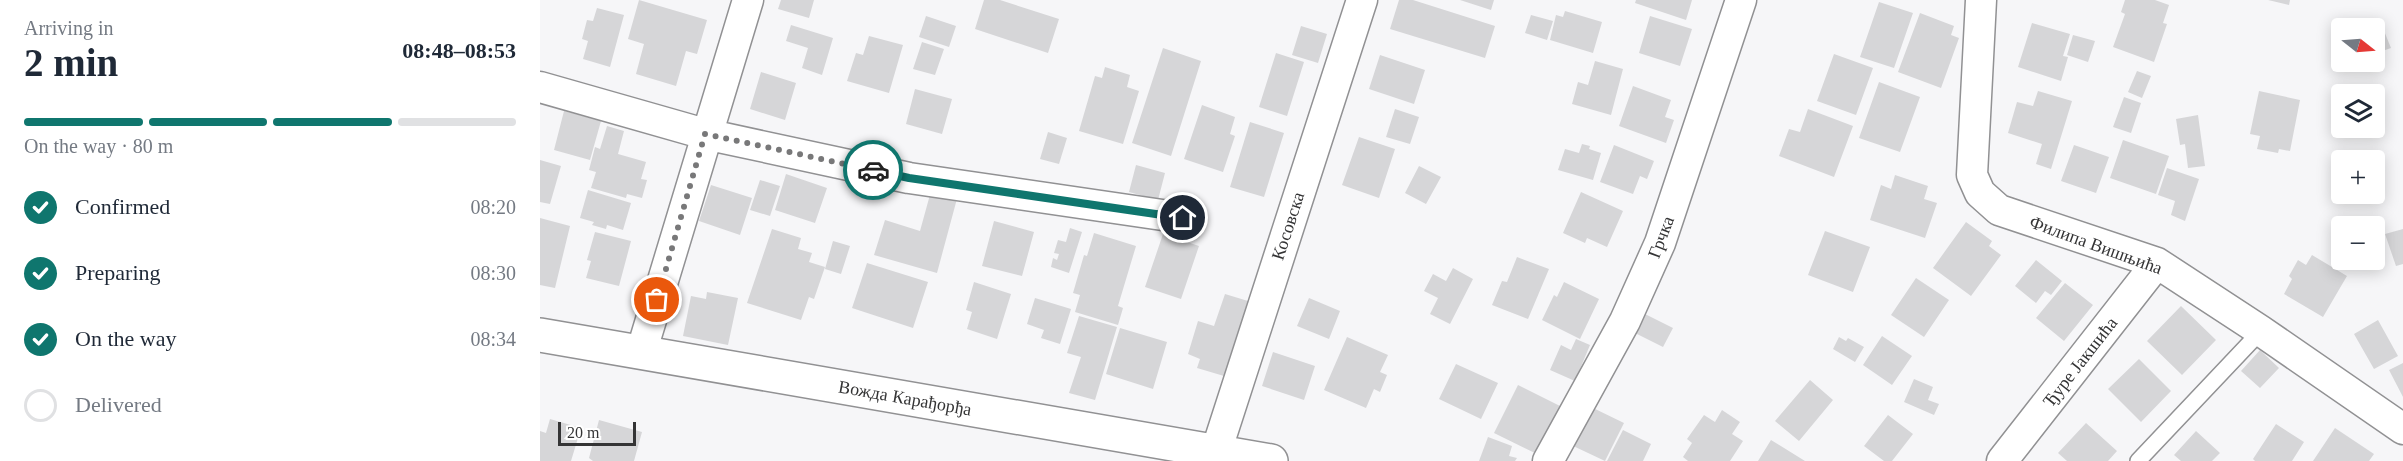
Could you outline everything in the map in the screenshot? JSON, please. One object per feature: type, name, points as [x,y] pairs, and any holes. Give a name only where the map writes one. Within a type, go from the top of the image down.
[{"type":"main road","name":"Вожда Карађорђа","points":[[540,335],[1214,456],[1271,461]]},
{"type":"street","points":[[641,353],[747,0]]},
{"type":"street","name":"Косовска","points":[[1214,456],[1362,0]]},
{"type":"street","name":"Грчка","points":[[1548,461],[1625,321],[1660,243],[1741,0]]},
{"type":"street","name":"Филипа Вишњића","points":[[1981,0],[1972,175],[1980,193],[1999,210],[2157,263],[2261,330],[2403,429]]},
{"type":"street","points":[[540,87],[705,134],[909,178],[1183,218]]},
{"type":"street","name":"Ђуре Јакшића","points":[[2002,461],[2157,263]]},
{"type":"lane","points":[[2138,461],[2261,330]]},
{"type":"building","points":[[639,0],[707,20],[697,54],[686,51],[676,86],[636,74],[644,44],[628,39]]},
{"type":"building","points":[[781,0],[814,0],[809,18],[778,9]]},
{"type":"building","points":[[984,0],[1000,0],[1059,19],[1048,53],[975,29]]},
{"type":"building","points":[[1399,0],[1413,0],[1495,26],[1485,58],[1390,29]]},
{"type":"building","points":[[1460,0],[1494,0],[1491,10]]},
{"type":"building","points":[[1636,0],[1692,0],[1686,20],[1635,3]]},
{"type":"building","points":[[2125,0],[2155,0],[2169,5],[2163,23],[2167,24],[2154,62],[2113,47],[2125,14],[2121,12]]},
{"type":"building","points":[[2268,0],[2290,0],[2289,5]]},
{"type":"building","points":[[1879,2],[1913,13],[1894,68],[1860,57]]},
{"type":"building","points":[[597,8],[624,15],[610,67],[583,59],[588,41],[582,39],[587,20],[593,21]]},
{"type":"building","points":[[1565,11],[1602,22],[1593,53],[1550,40],[1556,15],[1563,17]]},
{"type":"building","points":[[1920,13],[1954,26],[1951,35],[1959,38],[1941,88],[1898,72]]},
{"type":"building","points":[[1531,15],[1553,21],[1547,40],[1525,33]]},
{"type":"building","points":[[926,16],[956,26],[949,47],[919,37]]},
{"type":"building","points":[[1650,16],[1692,29],[1680,66],[1639,53]]},
{"type":"building","points":[[2032,23],[2070,34],[2063,56],[2068,57],[2061,81],[2018,67]]},
{"type":"building","points":[[791,25],[833,38],[822,75],[802,68],[808,48],[786,41]]},
{"type":"building","points":[[1301,26],[1327,34],[1318,63],[1292,55]]},
{"type":"building","points":[[2385,33],[2391,48],[2385,50]]},
{"type":"building","points":[[2073,35],[2095,41],[2088,62],[2067,55]]},
{"type":"building","points":[[869,36],[903,45],[889,93],[847,81],[856,53],[863,55]]},
{"type":"building","points":[[922,42],[944,49],[935,75],[913,69]]},
{"type":"building","points":[[1163,48],[1201,61],[1171,156],[1132,143]]},
{"type":"building","points":[[1276,53],[1304,62],[1287,116],[1259,107]]},
{"type":"building","points":[[1834,54],[1873,68],[1856,115],[1817,101]]},
{"type":"building","points":[[1380,55],[1425,70],[1414,104],[1369,89]]},
{"type":"building","points":[[1595,61],[1623,69],[1611,115],[1572,104],[1578,82],[1588,85]]},
{"type":"building","points":[[1105,67],[1130,75],[1127,87],[1139,91],[1123,144],[1079,131],[1095,76],[1102,78]]},
{"type":"building","points":[[2137,71],[2151,76],[2142,98],[2128,92]]},
{"type":"building","points":[[761,72],[796,83],[785,120],[750,109]]},
{"type":"building","points":[[1879,82],[1920,97],[1900,152],[1859,138]]},
{"type":"building","points":[[1633,86],[1671,100],[1665,117],[1674,120],[1666,143],[1619,126]]},
{"type":"building","points":[[915,89],[952,99],[942,134],[906,124]]},
{"type":"building","points":[[2038,91],[2072,101],[2051,169],[2036,164],[2042,144],[2008,133],[2017,102],[2033,106]]},
{"type":"building","points":[[2259,91],[2300,100],[2290,151],[2279,149],[2278,153],[2257,149],[2260,136],[2250,134]]},
{"type":"building","points":[[2124,97],[2141,103],[2131,133],[2113,127]]},
{"type":"building","points":[[1202,105],[1235,117],[1230,134],[1235,136],[1223,172],[1184,159]]},
{"type":"building","points":[[1395,109],[1419,117],[1410,144],[1386,137]]},
{"type":"building","points":[[1808,109],[1853,126],[1834,177],[1779,156],[1789,129],[1800,132]]},
{"type":"building","points":[[564,111],[601,121],[590,160],[554,150]]},
{"type":"building","points":[[2198,115],[2205,166],[2188,168],[2185,144],[2180,145],[2176,119]]},
{"type":"building","points":[[1250,122],[1284,133],[1264,197],[1230,187]]},
{"type":"building","points":[[607,126],[624,131],[618,154],[646,162],[641,179],[647,180],[642,198],[627,194],[626,198],[591,188],[596,172],[589,170],[595,147],[600,149]]},
{"type":"building","points":[[1048,132],[1067,138],[1059,164],[1040,159]]},
{"type":"building","points":[[1359,137],[1395,149],[1379,198],[1342,185]]},
{"type":"building","points":[[2123,140],[2169,156],[2156,194],[2110,178]]},
{"type":"building","points":[[1582,144],[1601,153],[1593,180],[1558,170],[1565,149],[1579,153]]},
{"type":"building","points":[[1614,145],[1654,161],[1647,179],[1640,176],[1633,194],[1600,182]]},
{"type":"building","points":[[2074,145],[2109,157],[2096,193],[2061,181]]},
{"type":"building","points":[[540,160],[561,166],[550,204],[540,202]]},
{"type":"building","points":[[1136,165],[1165,173],[1158,200],[1129,192]]},
{"type":"building","points":[[1419,166],[1441,177],[1426,204],[1405,193]]},
{"type":"building","points":[[2167,168],[2199,179],[2185,221],[2171,215],[2175,201],[2158,195]]},
{"type":"building","points":[[786,174],[827,188],[815,223],[775,210]]},
{"type":"building","points":[[1895,175],[1928,186],[1924,199],[1937,203],[1925,238],[1870,220],[1881,185],[1891,189]]},
{"type":"building","points":[[760,180],[780,186],[770,216],[750,210]]},
{"type":"building","points":[[711,185],[752,198],[740,235],[699,221]]},
{"type":"building","points":[[588,190],[631,203],[623,230],[607,225],[606,229],[580,218]]},
{"type":"building","points":[[931,191],[958,195],[937,273],[874,255],[885,220],[920,231]]},
{"type":"building","points":[[1581,192],[1623,211],[1607,247],[1587,238],[1585,243],[1563,233]]},
{"type":"building","points":[[540,218],[570,226],[555,288],[540,285]]},
{"type":"building","points":[[994,221],[1034,232],[1022,276],[982,266]]},
{"type":"building","points":[[1966,222],[1992,241],[1989,246],[2001,255],[1971,296],[1933,268]]},
{"type":"building","points":[[1070,228],[1082,232],[1069,273],[1051,267],[1053,258],[1057,260],[1059,254],[1054,253],[1058,240],[1066,242]]},
{"type":"building","points":[[772,229],[801,238],[798,249],[812,253],[809,262],[825,267],[814,299],[809,297],[801,320],[747,303]]},
{"type":"building","points":[[2403,229],[2403,264],[2396,266],[2385,234]]},
{"type":"building","points":[[1825,231],[1870,247],[1853,292],[1808,275]]},
{"type":"building","points":[[595,232],[631,241],[619,286],[586,278],[591,261],[587,260]]},
{"type":"building","points":[[1094,233],[1136,246],[1118,306],[1123,308],[1118,325],[1075,312],[1080,295],[1073,293],[1084,255],[1087,256]]},
{"type":"building","points":[[1163,234],[1199,246],[1181,299],[1145,287]]},
{"type":"building","points":[[833,241],[850,246],[841,274],[825,269]]},
{"type":"building","points":[[2312,255],[2331,266],[2331,270],[2337,270],[2347,276],[2323,317],[2284,294],[2292,279],[2289,276],[2298,260],[2306,265]]},
{"type":"building","points":[[1517,257],[1549,269],[1528,319],[1492,305],[1502,281],[1507,282]]},
{"type":"building","points":[[2036,260],[2062,281],[2051,295],[2045,291],[2036,303],[2015,286]]},
{"type":"building","points":[[867,263],[928,282],[913,328],[852,308]]},
{"type":"building","points":[[1453,268],[1473,279],[1450,324],[1430,314],[1438,298],[1424,291],[1433,274],[1446,281]]},
{"type":"building","points":[[1916,278],[1949,300],[1924,337],[1891,315]]},
{"type":"building","points":[[974,282],[1011,294],[997,339],[967,329],[972,312],[966,310]]},
{"type":"building","points":[[1564,282],[1599,299],[1580,339],[1542,320],[1554,295],[1557,297]]},
{"type":"building","points":[[2065,283],[2093,305],[2064,341],[2036,318]]},
{"type":"building","points":[[707,292],[738,298],[728,345],[683,336],[691,296],[706,299]]},
{"type":"building","points":[[1225,294],[1248,301],[1224,376],[1197,368],[1200,359],[1188,354],[1198,321],[1214,326]]},
{"type":"building","points":[[1035,298],[1071,309],[1060,344],[1041,338],[1044,330],[1027,324]]},
{"type":"building","points":[[1309,298],[1340,311],[1329,339],[1297,326]]},
{"type":"building","points":[[2181,306],[2216,340],[2182,375],[2147,341]]},
{"type":"building","points":[[1645,314],[1673,328],[1663,347],[1635,333]]},
{"type":"building","points":[[1079,316],[1117,327],[1095,400],[1069,393],[1081,357],[1067,353]]},
{"type":"building","points":[[2378,320],[2398,356],[2374,369],[2354,334]]},
{"type":"building","points":[[1120,328],[1167,342],[1153,389],[1106,374]]},
{"type":"building","points":[[1882,336],[1912,356],[1892,385],[1863,365]]},
{"type":"building","points":[[1347,337],[1388,355],[1380,372],[1387,375],[1380,392],[1374,389],[1366,408],[1324,390]]},
{"type":"building","points":[[1839,337],[1846,341],[1848,338],[1864,347],[1855,362],[1833,349]]},
{"type":"building","points":[[1576,339],[1590,345],[1575,381],[1550,370],[1561,345],[1571,350]]},
{"type":"building","points":[[2260,350],[2279,368],[2260,388],[2241,371]]},
{"type":"building","points":[[1273,352],[1315,366],[1304,400],[1262,386]]},
{"type":"building","points":[[2139,359],[2171,391],[2141,422],[2108,389]]},
{"type":"building","points":[[2403,363],[2403,397],[2389,370]]},
{"type":"building","points":[[1456,364],[1498,383],[1481,419],[1439,399]]},
{"type":"building","points":[[1914,379],[1933,387],[1928,400],[1939,404],[1934,415],[1904,402]]},
{"type":"building","points":[[1810,380],[1833,400],[1799,441],[1775,421]]},
{"type":"building","points":[[1518,385],[1560,406],[1537,454],[1494,433]]},
{"type":"building","points":[[1589,406],[1624,423],[1605,461],[1569,444]]},
{"type":"building","points":[[1722,410],[1740,422],[1732,434],[1743,441],[1730,461],[1688,461],[1683,457],[1692,443],[1687,439],[1704,415],[1715,422]]},
{"type":"building","points":[[1888,415],[1913,434],[1892,461],[1884,461],[1864,446]]},
{"type":"building","points":[[550,419],[581,428],[571,461],[540,461],[540,431],[546,433]]},
{"type":"building","points":[[599,420],[642,432],[634,461],[593,461],[589,458]]},
{"type":"building","points":[[2086,423],[2117,451],[2108,461],[2067,461],[2058,453]]},
{"type":"building","points":[[2276,424],[2304,442],[2292,461],[2255,461],[2253,459]]},
{"type":"building","points":[[2335,428],[2374,454],[2369,461],[2313,461]]},
{"type":"building","points":[[1623,430],[1651,444],[1643,461],[1607,461]]},
{"type":"building","points":[[2196,431],[2220,453],[2212,461],[2181,461],[2174,455]]},
{"type":"building","points":[[1488,437],[1512,446],[1509,456],[1517,458],[1515,461],[1479,461]]},
{"type":"building","points":[[1771,440],[1805,461],[1758,461]]},
{"type":"way so far","points":[[657,300],[705,134],[873,170]]},
{"type":"route","points":[[873,170],[909,178],[1183,218]]}]
